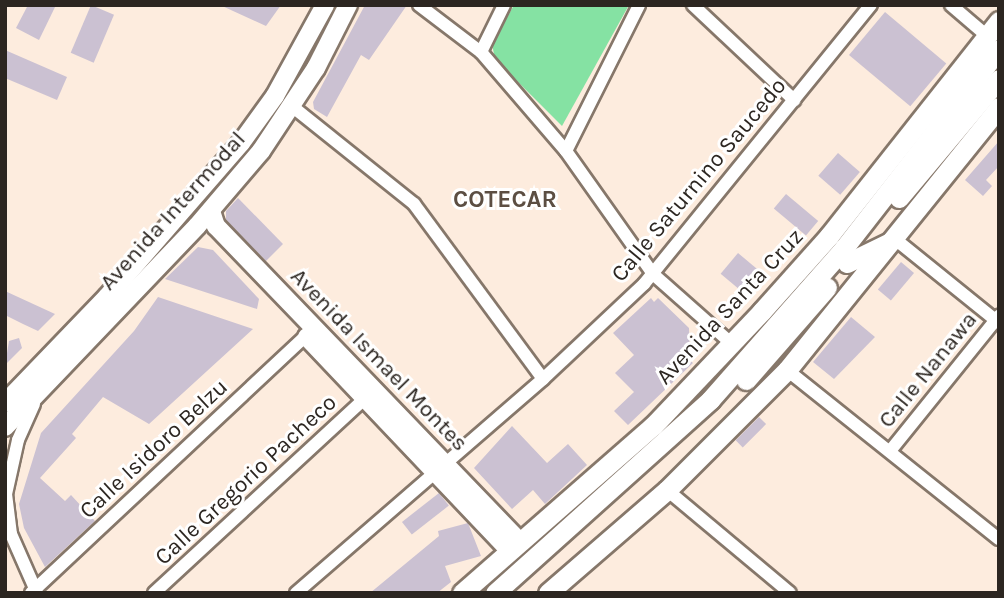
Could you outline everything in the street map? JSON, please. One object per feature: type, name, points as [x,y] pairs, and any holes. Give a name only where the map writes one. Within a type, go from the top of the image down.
[{"type":"main road","name":"Avenida Intermodal","points":[[5,403],[107,297],[241,143],[317,24],[325,5]]},
{"type":"main road","name":"Avenida Intermodal","points":[[5,427],[211,211],[293,107],[348,5]]},
{"type":"main road","points":[[317,24],[334,34]]},
{"type":"main road","name":"Avenida Santa Cruz","points":[[495,593],[710,400],[888,192],[994,35]]},
{"type":"main road","name":"Avenida Santa Cruz","points":[[463,593],[514,545],[653,426],[732,344],[829,236],[994,35]]},
{"type":"main road","points":[[512,593],[718,409],[788,335],[999,79]]},
{"type":"main road","points":[[548,593],[667,490],[787,370],[992,124],[999,107]]},
{"type":"main road","points":[[829,236],[888,192]]},
{"type":"main road","name":"Avenida Ismael Montes","points":[[211,211],[216,226],[514,545]]},
{"type":"main road","name":"Avenida Ismael Montes","points":[[197,226],[210,232],[365,398],[440,467]]},
{"type":"main road","points":[[847,262],[895,240]]},
{"type":"street","points":[[419,5],[481,52],[566,151],[653,274],[732,344]]},
{"type":"street","points":[[481,52],[504,5]]},
{"type":"street","points":[[566,151],[639,5]]},
{"type":"street","points":[[693,5],[794,100]]},
{"type":"street","name":"Calle Saturnino Saucedo","points":[[296,593],[543,379],[653,274],[871,5]]},
{"type":"street","points":[[951,5],[994,35]]},
{"type":"street","points":[[293,107],[414,204],[543,379]]},
{"type":"street","points":[[895,240],[998,320]]},
{"type":"street","name":"Calle Nanawa","points":[[890,451],[998,320]]},
{"type":"street","name":"Calle Isidoro Belzu","points":[[35,591],[306,336]]},
{"type":"street","points":[[787,370],[996,532]]},
{"type":"street","points":[[35,591],[11,534],[6,494],[18,440],[44,386]]},
{"type":"street","name":"Calle Gregorio Pacheco","points":[[155,593],[365,398]]},
{"type":"street","points":[[667,490],[790,593]]},
{"type":"green space","points":[[514,5],[629,5],[562,126],[495,59],[492,44]]},
{"type":"building","points":[[28,5],[56,5],[39,40],[16,28]]},
{"type":"building","points":[[91,5],[114,15],[94,63],[71,53]]},
{"type":"building","points":[[220,5],[281,5],[266,26]]},
{"type":"building","points":[[365,5],[407,5],[369,60],[361,55],[327,117],[314,109],[313,102]]},
{"type":"building","points":[[885,12],[946,63],[910,106],[849,55]]},
{"type":"building","points":[[5,50],[67,77],[57,100],[5,78]]},
{"type":"building","points":[[999,141],[999,166],[986,180],[992,186],[983,196],[965,180]]},
{"type":"building","points":[[838,153],[860,172],[840,195],[818,176]]},
{"type":"building","points":[[786,194],[818,221],[806,236],[774,209]]},
{"type":"building","points":[[238,198],[283,244],[266,261],[226,220],[226,211]]},
{"type":"building","points":[[198,247],[213,250],[259,299],[257,309],[165,279]]},
{"type":"building","points":[[738,253],[765,275],[747,296],[721,274]]},
{"type":"building","points":[[901,262],[914,273],[891,301],[878,290]]},
{"type":"building","points":[[5,291],[55,314],[38,331],[5,315]]},
{"type":"building","points":[[158,297],[253,329],[149,424],[103,397],[72,434],[76,438],[40,478],[65,501],[71,495],[95,521],[45,567],[24,528],[19,504],[41,433],[134,331]]},
{"type":"building","points":[[651,298],[654,302],[658,298],[689,328],[690,350],[685,356],[693,363],[628,425],[614,411],[634,392],[615,373],[634,355],[613,333]]},
{"type":"building","points":[[851,317],[875,337],[834,379],[813,362]]},
{"type":"building","points":[[19,338],[22,348],[5,365],[9,341]]},
{"type":"building","points":[[759,417],[766,424],[743,447],[736,440]]},
{"type":"building","points":[[512,426],[547,463],[568,444],[587,465],[545,504],[533,490],[512,509],[474,468]]},
{"type":"building","points":[[439,493],[449,506],[412,535],[402,522]]},
{"type":"building","points":[[468,523],[481,556],[445,566],[451,582],[437,593],[370,593],[439,536],[438,531]]},
{"type":"district","name":"COTECAR","points":[[505,200]]}]
